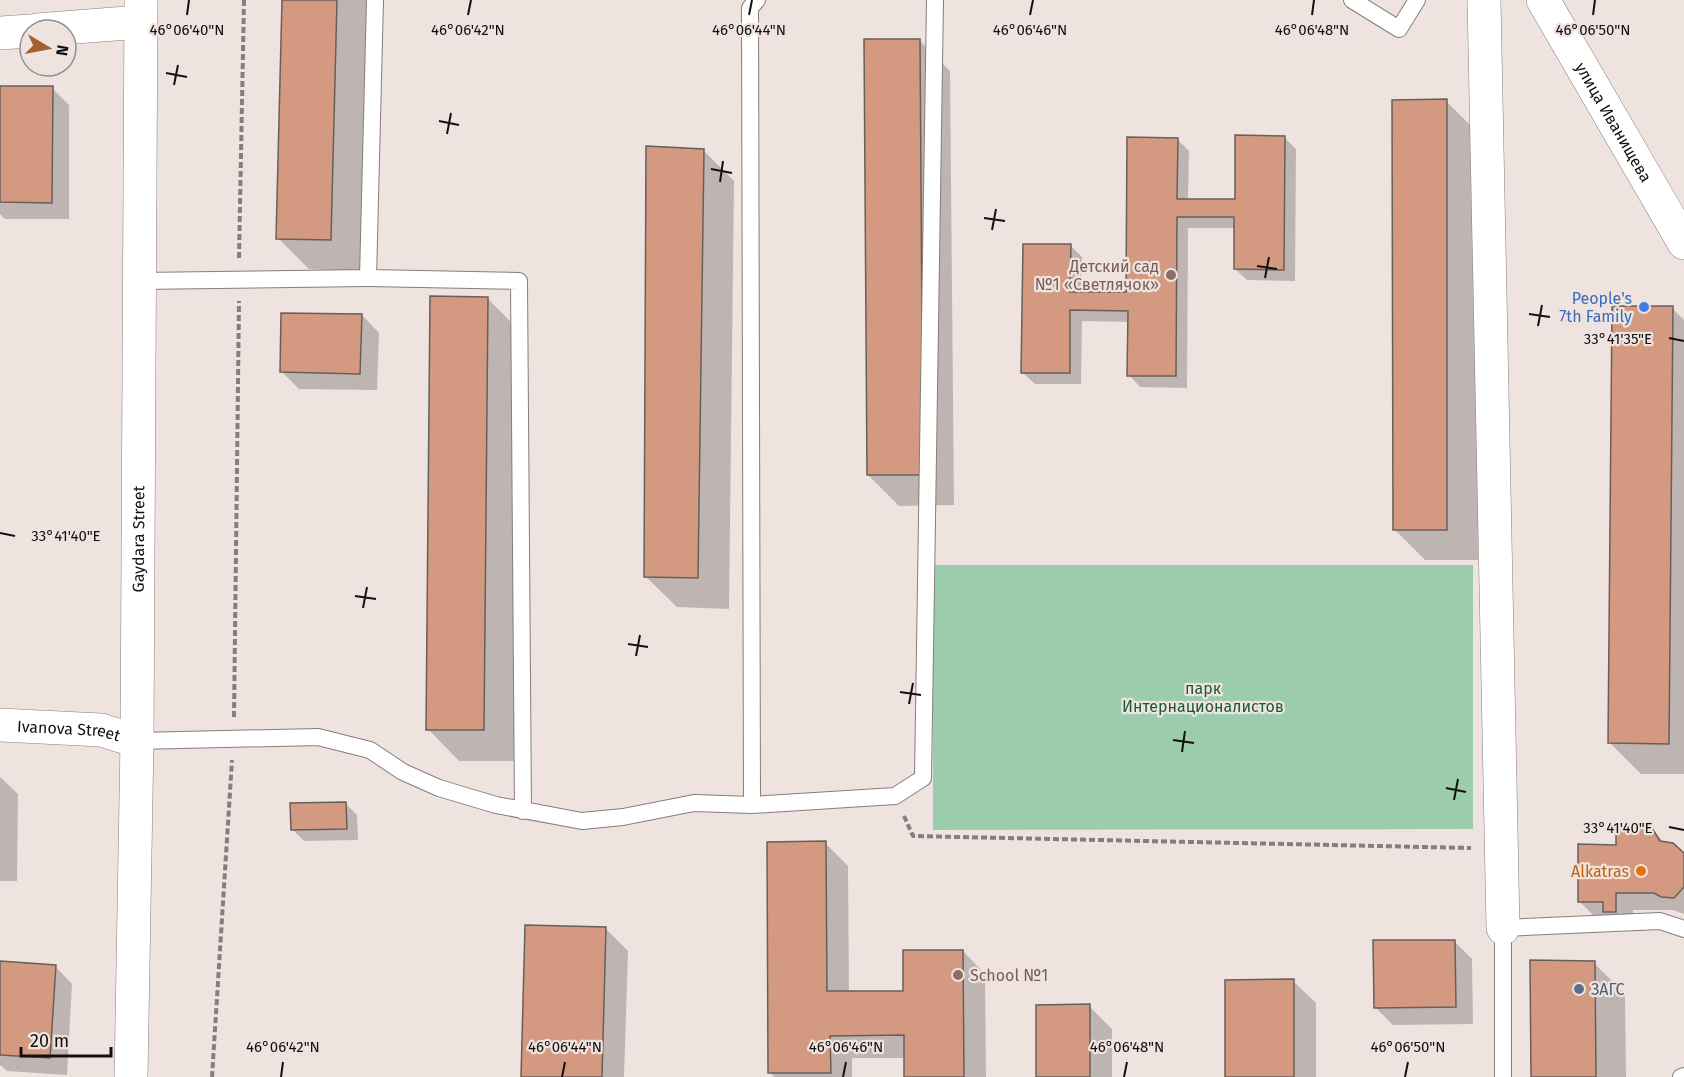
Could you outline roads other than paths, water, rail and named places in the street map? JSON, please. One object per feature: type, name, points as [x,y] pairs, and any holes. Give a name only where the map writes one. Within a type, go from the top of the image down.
[{"type":"street","points":[[1484,0],[1503,928]]},
{"type":"street","name":"улица Иванищева","points":[[1543,0],[1684,243]]},
{"type":"street","points":[[78,23],[141,11]]},
{"type":"street","name":"Gaydara Street","points":[[130,1077],[137,741],[141,11]]},
{"type":"street","points":[[0,33],[18,32]]},
{"type":"street","name":"Ivanova Street","points":[[0,724],[101,730],[137,741]]},
{"type":"lane","points":[[368,278],[375,0]]},
{"type":"lane","points":[[752,805],[750,8],[757,0]]},
{"type":"lane","points":[[137,741],[318,737],[370,750],[403,772],[439,788],[496,805],[582,821],[623,817],[694,803],[752,805],[895,796],[923,778],[935,0]]},
{"type":"lane","points":[[1352,0],[1399,29],[1417,0]]},
{"type":"lane","points":[[138,281],[368,278],[519,281],[523,811]]},
{"type":"lane","points":[[1503,1077],[1503,928],[1660,921],[1684,928]]},
{"type":"place","name":"Детский сад №1 «Светлячок»","points":[[1171,275]]},
{"type":"place","name":"People's 7th Family","points":[[1644,307]]},
{"type":"place","name":"Alkatras","points":[[1641,871]]},
{"type":"place","name":"School №1","points":[[958,975]]},
{"type":"place","name":"ЗАГС","points":[[1579,989]]},
{"type":"park label","name":"парк Интернационалистов","points":[[1203,697]]}]
